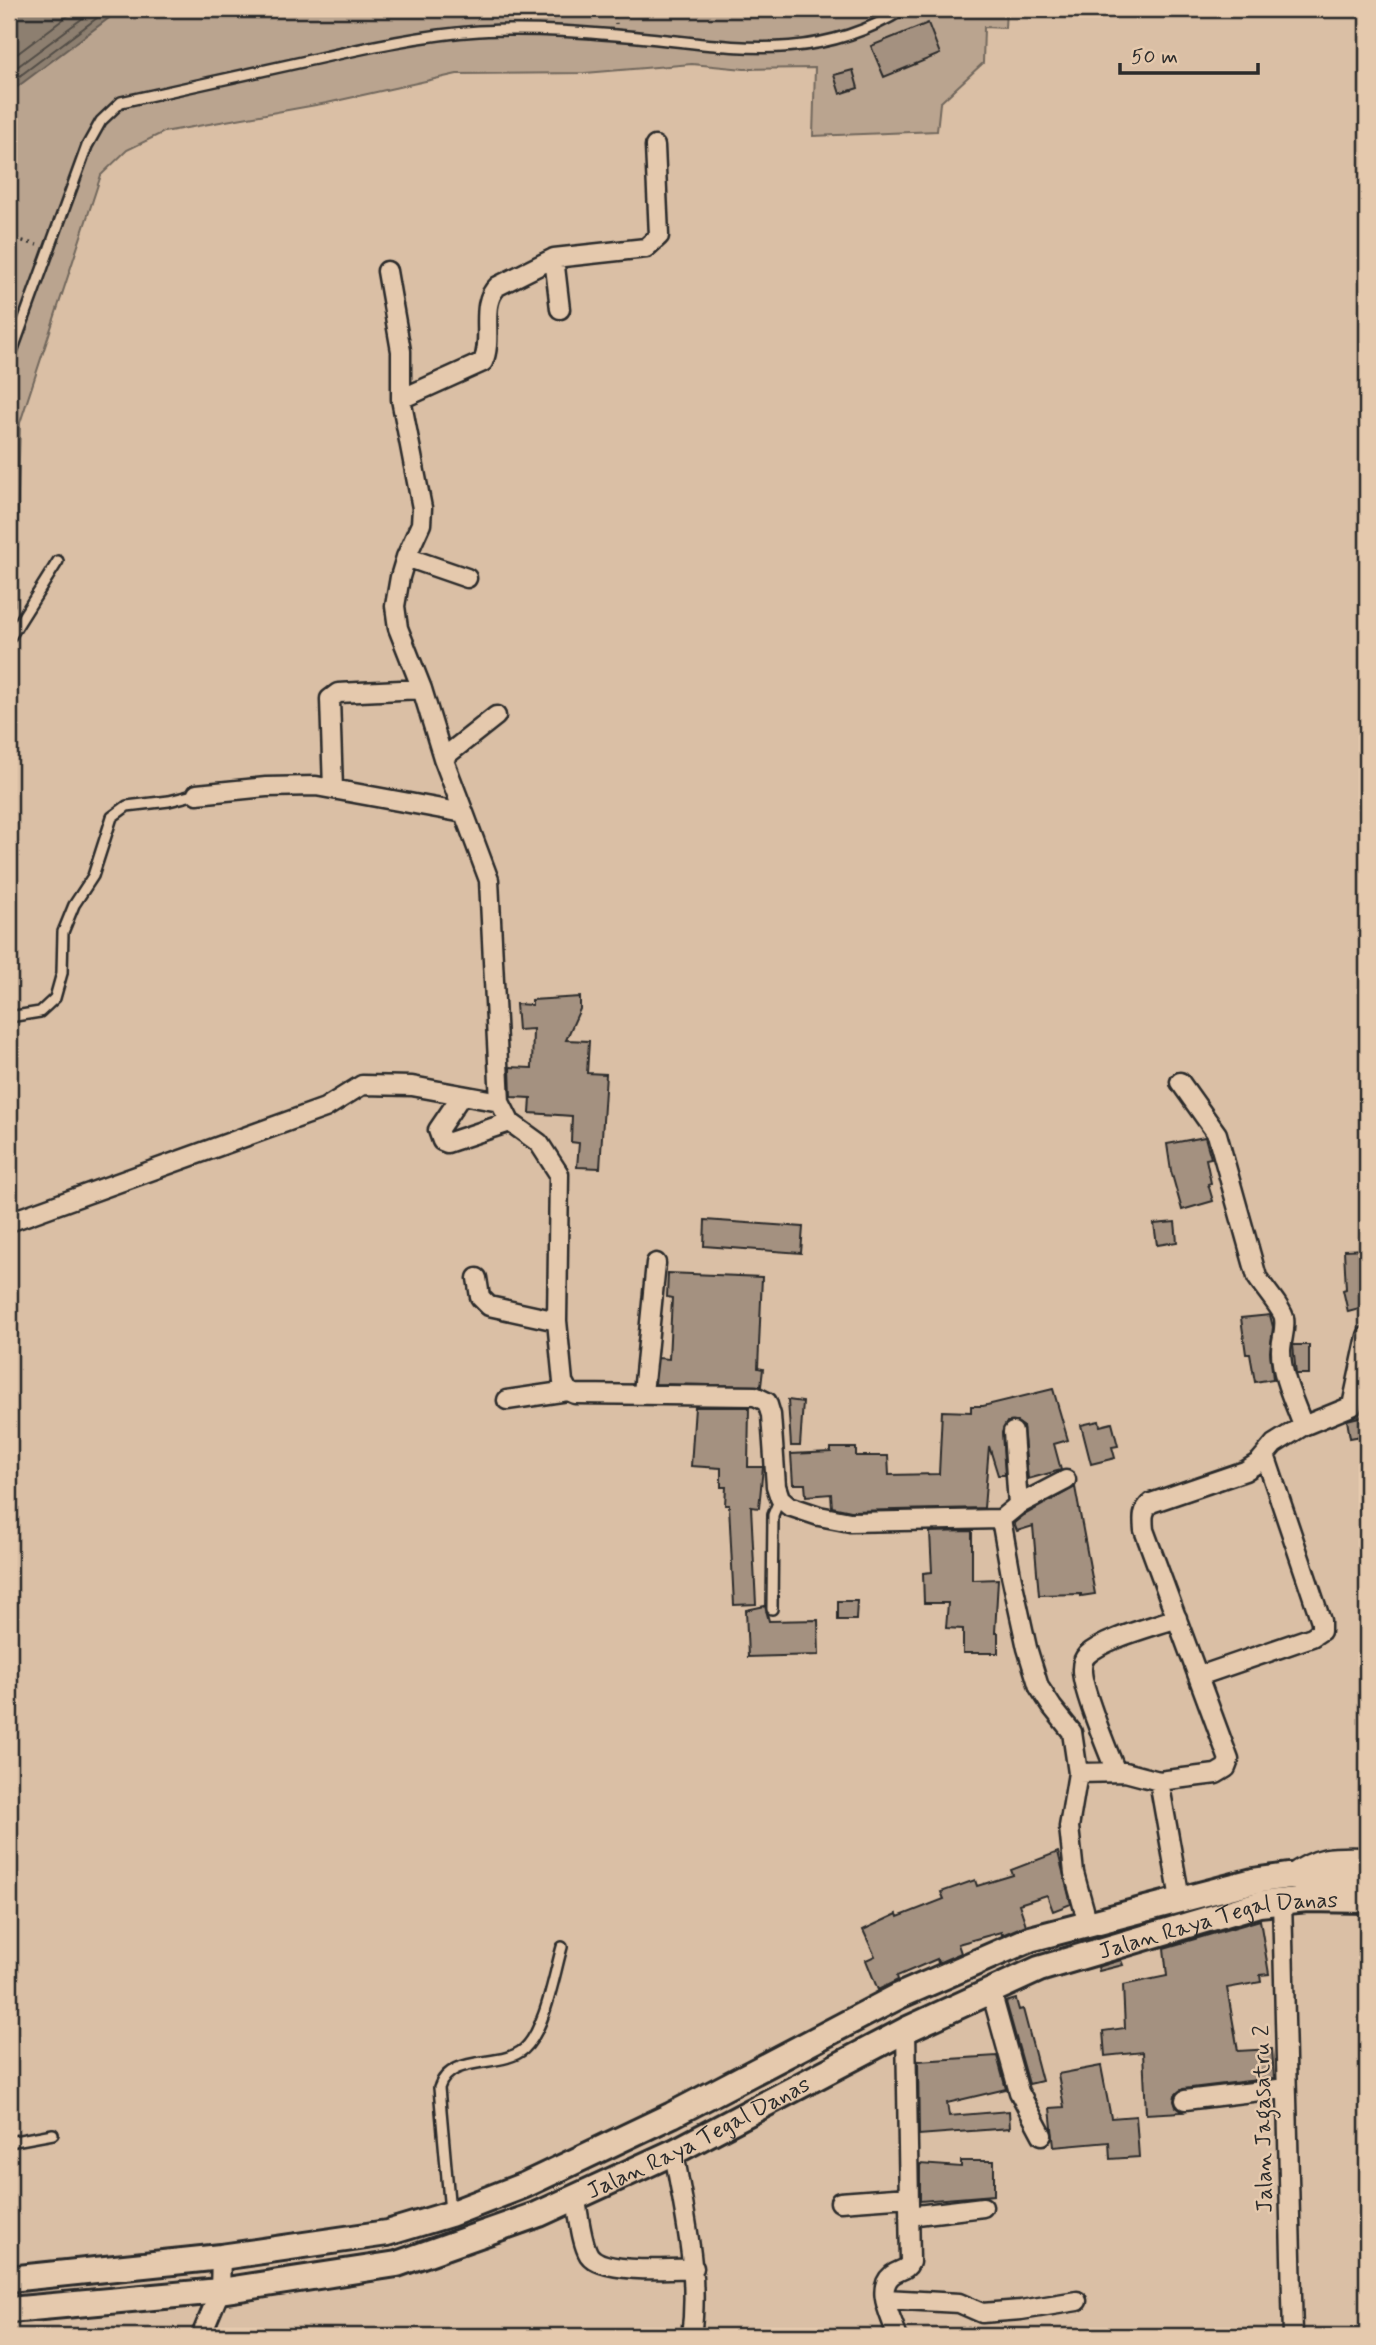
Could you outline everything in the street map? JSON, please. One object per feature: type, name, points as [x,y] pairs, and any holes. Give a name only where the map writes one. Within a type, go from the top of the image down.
[{"type":"street","points":[[401,400],[483,362],[489,345],[488,300],[491,292],[498,286],[554,258],[646,248],[653,243],[659,236],[655,146]]},
{"type":"street","points":[[554,258],[560,309]]},
{"type":"street","points":[[387,271],[401,351],[401,400],[422,508],[421,524],[400,577],[395,606],[398,628],[489,880],[500,1102],[510,1122],[539,1143],[559,1174],[557,1321],[563,1382],[568,1391]]},
{"type":"street","points":[[406,557],[467,578]]},
{"type":"street","points":[[333,789],[330,699],[338,693],[422,689]]},
{"type":"street","points":[[443,758],[496,716]]},
{"type":"street","points":[[197,794],[266,787],[316,786],[464,813]]},
{"type":"street","points":[[1180,1082],[1217,1134],[1257,1277],[1284,1315],[1284,1337],[1280,1349],[1303,1426]]},
{"type":"street","points":[[9,1222],[325,1108],[362,1085],[412,1086],[500,1102]]},
{"type":"street","points":[[461,1096],[438,1130],[442,1141],[447,1143],[510,1122]]},
{"type":"street","points":[[643,1393],[656,1263]]},
{"type":"street","points":[[477,1278],[480,1297],[489,1306],[557,1321]]},
{"type":"street","points":[[1078,1773],[1116,1772],[1159,1781],[1216,1774],[1226,1768],[1229,1760],[1144,1530],[1143,1517],[1146,1507],[1245,1471],[1259,1462],[1274,1444],[1303,1426],[1359,1406],[1367,1336]]},
{"type":"street","points":[[507,1400],[568,1391],[575,1394],[755,1396],[767,1402],[771,1415],[776,1486],[780,1498],[789,1506],[850,1522],[1002,1519],[1018,1505],[1066,1480]]},
{"type":"street","points":[[1013,1433],[1018,1505]]},
{"type":"street","points":[[1199,1676],[1312,1637],[1321,1631],[1321,1621],[1265,1455]]},
{"type":"street","points":[[1002,1519],[1011,1575],[1039,1687],[1072,1732],[1078,1773],[1069,1827],[1074,1873],[1088,1924]]},
{"type":"street","points":[[1116,1772],[1086,1690],[1082,1670],[1084,1659],[1103,1645],[1177,1618]]},
{"type":"street","points":[[1159,1781],[1180,1899]]},
{"type":"street","points":[[1289,1876],[1307,1864],[1325,1857],[1367,1857]]},
{"type":"street","name":"Jalan Raya Tegal Danas","points":[[9,2279],[222,2257],[387,2233],[450,2214],[525,2185],[672,2115],[899,1996],[1030,1939],[1253,1881],[1289,1876],[1367,1875]]},
{"type":"street","name":"Jalan Raya Tegal Danas","points":[[9,2310],[220,2291],[397,2264],[539,2214],[674,2152],[906,2030],[1039,1969],[1259,1904],[1282,1900],[1367,1900]]},
{"type":"street","name":"Jalan Jagasatru 2","points":[[1282,1900],[1293,2336]]},
{"type":"street","points":[[991,1991],[1019,2092],[1042,2135]]},
{"type":"street","points":[[897,2336],[885,2299],[885,2284],[892,2275],[907,2268],[910,2262],[906,2030]]},
{"type":"street","points":[[1185,2100],[1286,2088]]},
{"type":"street","points":[[674,2152],[694,2268],[695,2297],[691,2336]]},
{"type":"street","points":[[575,2197],[586,2250],[597,2263],[632,2269],[694,2268]]},
{"type":"street","points":[[840,2202],[908,2197]]},
{"type":"street","points":[[909,2216],[983,2207]]},
{"type":"street","points":[[201,2336],[220,2291],[222,2257]]},
{"type":"street","points":[[885,2299],[959,2303],[982,2313],[1077,2301]]},
{"type":"lane","points":[[9,360],[87,146],[101,121],[121,102],[377,45],[479,31],[617,35],[739,48],[790,47],[847,37],[880,24],[904,9]]},
{"type":"lane","points":[[9,639],[58,561]]},
{"type":"lane","points":[[9,1017],[40,1012],[55,999],[62,973],[62,932],[74,905],[93,876],[112,817],[127,806],[169,801],[197,794]]},
{"type":"lane","points":[[772,1609],[773,1515],[780,1498]]},
{"type":"lane","points":[[450,2214],[439,2088],[442,2080],[454,2070],[516,2054],[529,2043],[540,2024],[562,1947]]},
{"type":"lane","points":[[9,2142],[53,2134]]},
{"type":"path","points":[[10,237],[50,249]]},
{"type":"shaded area","points":[[9,9],[1006,9],[1005,28],[984,27],[983,63],[940,103],[937,131],[813,136],[815,68],[744,69],[692,64],[585,73],[457,74],[327,103],[164,132],[127,150],[101,175],[20,423],[15,605],[9,615]]},
{"type":"water","points":[[9,9],[121,9],[9,93]]},
{"type":"water","points":[[9,194],[17,215],[9,239]]},
{"type":"building","points":[[928,23],[940,54],[884,77],[871,46]]},
{"type":"building","points":[[853,70],[858,88],[840,94],[834,75]]},
{"type":"building","points":[[580,997],[580,1009],[566,1040],[589,1041],[587,1073],[606,1074],[600,1168],[577,1167],[579,1143],[571,1142],[572,1116],[530,1113],[531,1098],[511,1097],[510,1067],[532,1068],[533,1029],[518,1030],[516,1004],[532,1005],[532,1000]]},
{"type":"building","points":[[1205,1137],[1211,1158],[1206,1159],[1211,1183],[1208,1184],[1213,1201],[1182,1210],[1167,1144]]},
{"type":"building","points":[[705,1220],[803,1227],[801,1253],[704,1246]]},
{"type":"building","points":[[1175,1222],[1177,1242],[1157,1245],[1154,1224]]},
{"type":"building","points":[[1367,1249],[1367,1307],[1348,1312],[1343,1290],[1346,1289],[1344,1250]]},
{"type":"building","points":[[668,1273],[762,1277],[758,1368],[763,1369],[761,1386],[655,1384],[658,1358],[669,1359],[672,1298],[667,1297]]},
{"type":"building","points":[[1270,1315],[1273,1327],[1270,1352],[1273,1379],[1255,1382],[1250,1354],[1246,1354],[1241,1318]]},
{"type":"building","points":[[1293,1345],[1309,1345],[1309,1374],[1296,1374]]},
{"type":"building","points":[[1053,1389],[1068,1440],[1054,1444],[1061,1470],[1028,1479],[1023,1426],[1017,1422],[1007,1422],[1002,1433],[1005,1475],[998,1475],[989,1446],[984,1508],[851,1511],[832,1507],[831,1494],[806,1496],[805,1484],[793,1484],[791,1454],[831,1452],[831,1448],[856,1448],[856,1456],[888,1456],[889,1475],[939,1474],[942,1411],[971,1412],[971,1406],[983,1406]]},
{"type":"building","points":[[788,1400],[803,1402],[800,1446],[791,1446]]},
{"type":"building","points":[[695,1407],[749,1407],[748,1467],[763,1467],[759,1508],[751,1507],[756,1604],[734,1605],[729,1505],[725,1505],[726,1487],[721,1487],[721,1468],[691,1466]]},
{"type":"building","points":[[1367,1415],[1367,1435],[1350,1438],[1347,1420]]},
{"type":"building","points":[[1099,1421],[1100,1426],[1112,1423],[1118,1446],[1112,1447],[1115,1458],[1091,1464],[1081,1425]]},
{"type":"building","points":[[1075,1487],[1095,1594],[1039,1595],[1033,1526],[1017,1531],[1014,1523]]},
{"type":"building","points":[[972,1531],[972,1580],[998,1579],[995,1633],[998,1633],[998,1653],[963,1653],[963,1629],[946,1628],[948,1603],[924,1603],[923,1573],[932,1572],[930,1532]]},
{"type":"building","points":[[838,1601],[857,1601],[856,1620],[838,1620]]},
{"type":"building","points":[[765,1606],[769,1621],[818,1620],[819,1655],[748,1657],[746,1610]]},
{"type":"building","points":[[1058,1852],[1071,1904],[1053,1911],[1047,1895],[1019,1904],[1026,1925],[1002,1935],[1001,1932],[958,1944],[961,1953],[938,1963],[937,1959],[897,1976],[898,1980],[878,1990],[866,1960],[875,1956],[863,1930],[897,1914],[898,1917],[944,1899],[941,1892],[975,1880],[977,1886],[1013,1875],[1011,1870]]},
{"type":"building","points":[[1260,1920],[1269,1974],[1260,1975],[1261,1982],[1227,1988],[1238,2051],[1272,2049],[1274,2078],[1183,2089],[1175,2095],[1174,2101],[1176,2107],[1183,2112],[1146,2114],[1143,2052],[1105,2056],[1103,2031],[1125,2028],[1123,1985],[1167,1976],[1164,1948]]},
{"type":"building","points":[[1121,1960],[1123,1965],[1099,1971],[1098,1967]]},
{"type":"building","points":[[1016,1999],[1019,2010],[1023,2009],[1042,2081],[1029,2084],[1006,2002]]},
{"type":"building","points":[[997,2056],[1006,2089],[947,2103],[949,2116],[1009,2111],[1010,2128],[919,2135],[918,2061]]},
{"type":"building","points":[[1101,2066],[1111,2118],[1136,2116],[1139,2157],[1110,2159],[1109,2142],[1054,2147],[1050,2108],[1064,2107],[1058,2074]]},
{"type":"building","points":[[961,2161],[994,2161],[994,2195],[920,2201],[920,2164],[961,2167]]}]
